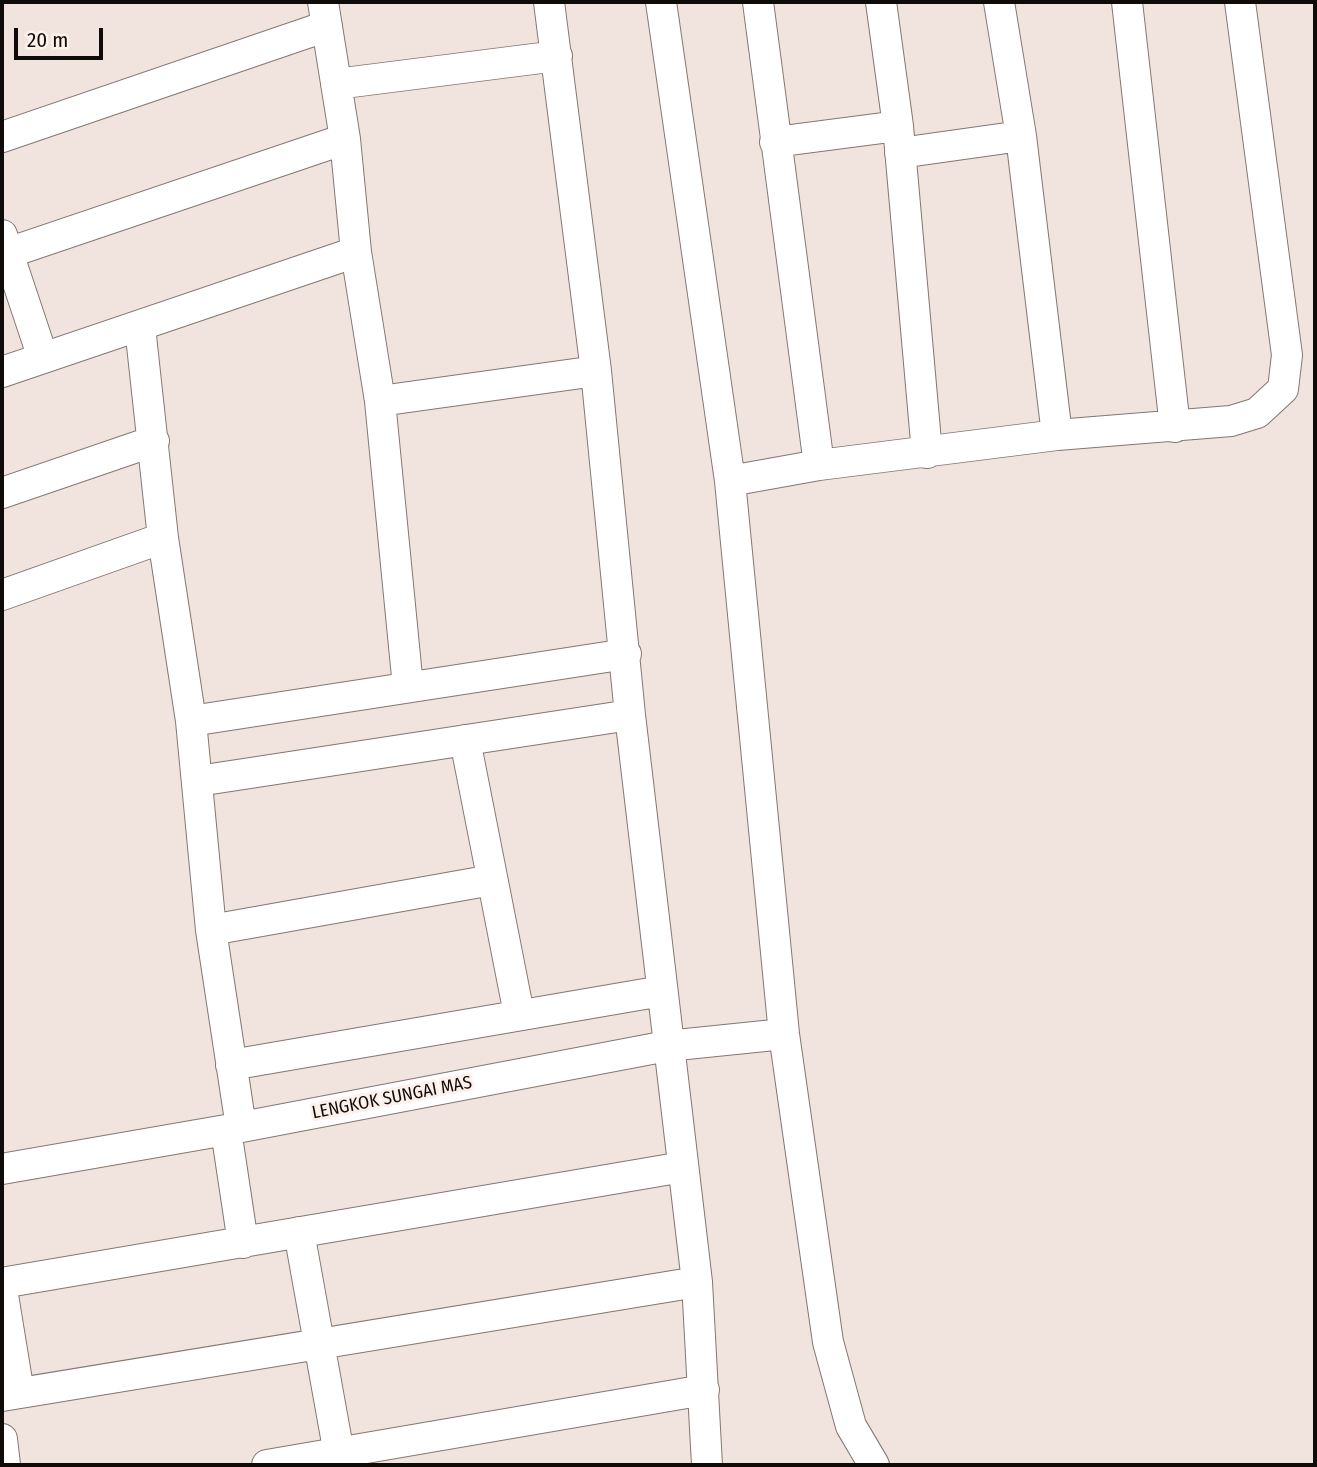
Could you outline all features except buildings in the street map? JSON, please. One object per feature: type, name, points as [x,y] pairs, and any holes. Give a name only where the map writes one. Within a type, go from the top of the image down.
[{"type":"street","points":[[549,2],[596,370],[667,1046],[697,1282],[707,1465]]},
{"type":"street","points":[[661,2],[730,481],[784,1034],[828,1342],[851,1426],[874,1465]]},
{"type":"street","points":[[758,2],[819,465]]},
{"type":"street","points":[[881,2],[899,140],[927,453]]},
{"type":"street","points":[[999,2],[1021,136],[1057,435]]},
{"type":"street","points":[[1127,2],[1175,427]]},
{"type":"street","points":[[730,481],[819,465],[1057,435],[1231,421],[1257,413],[1283,389],[1287,355],[1240,2]]},
{"type":"street","points":[[2,137],[325,14],[345,139],[356,252],[380,401],[408,687]]},
{"type":"street","points":[[336,83],[556,56]]},
{"type":"street","points":[[775,142],[1021,136]]},
{"type":"street","points":[[43,358],[4,247],[345,139]]},
{"type":"street","points":[[2,372],[356,252]]},
{"type":"street","points":[[140,327],[163,537],[198,781],[211,930],[231,1065],[233,1128],[243,1243]]},
{"type":"street","points":[[380,401],[596,370]]},
{"type":"street","points":[[2,493],[154,441]]},
{"type":"street","points":[[2,595],[163,537]]},
{"type":"street","points":[[191,722],[626,654]]},
{"type":"street","points":[[198,781],[631,715]]},
{"type":"street","points":[[465,740],[519,1014]]},
{"type":"street","points":[[211,930],[492,880]]},
{"type":"street","points":[[231,1065],[662,991]]},
{"type":"street","name":"LENGKOK SUNGAI MAS","points":[[2,1169],[667,1046],[784,1034]]},
{"type":"street","points":[[2,1283],[683,1167]]},
{"type":"street","points":[[299,1232],[340,1460]]},
{"type":"street","points":[[2,1289],[10,1395],[697,1282]]},
{"type":"street","points":[[267,1465],[340,1460],[704,1390]]},
{"type":"street","points":[[2,1439],[5,1465]]}]
